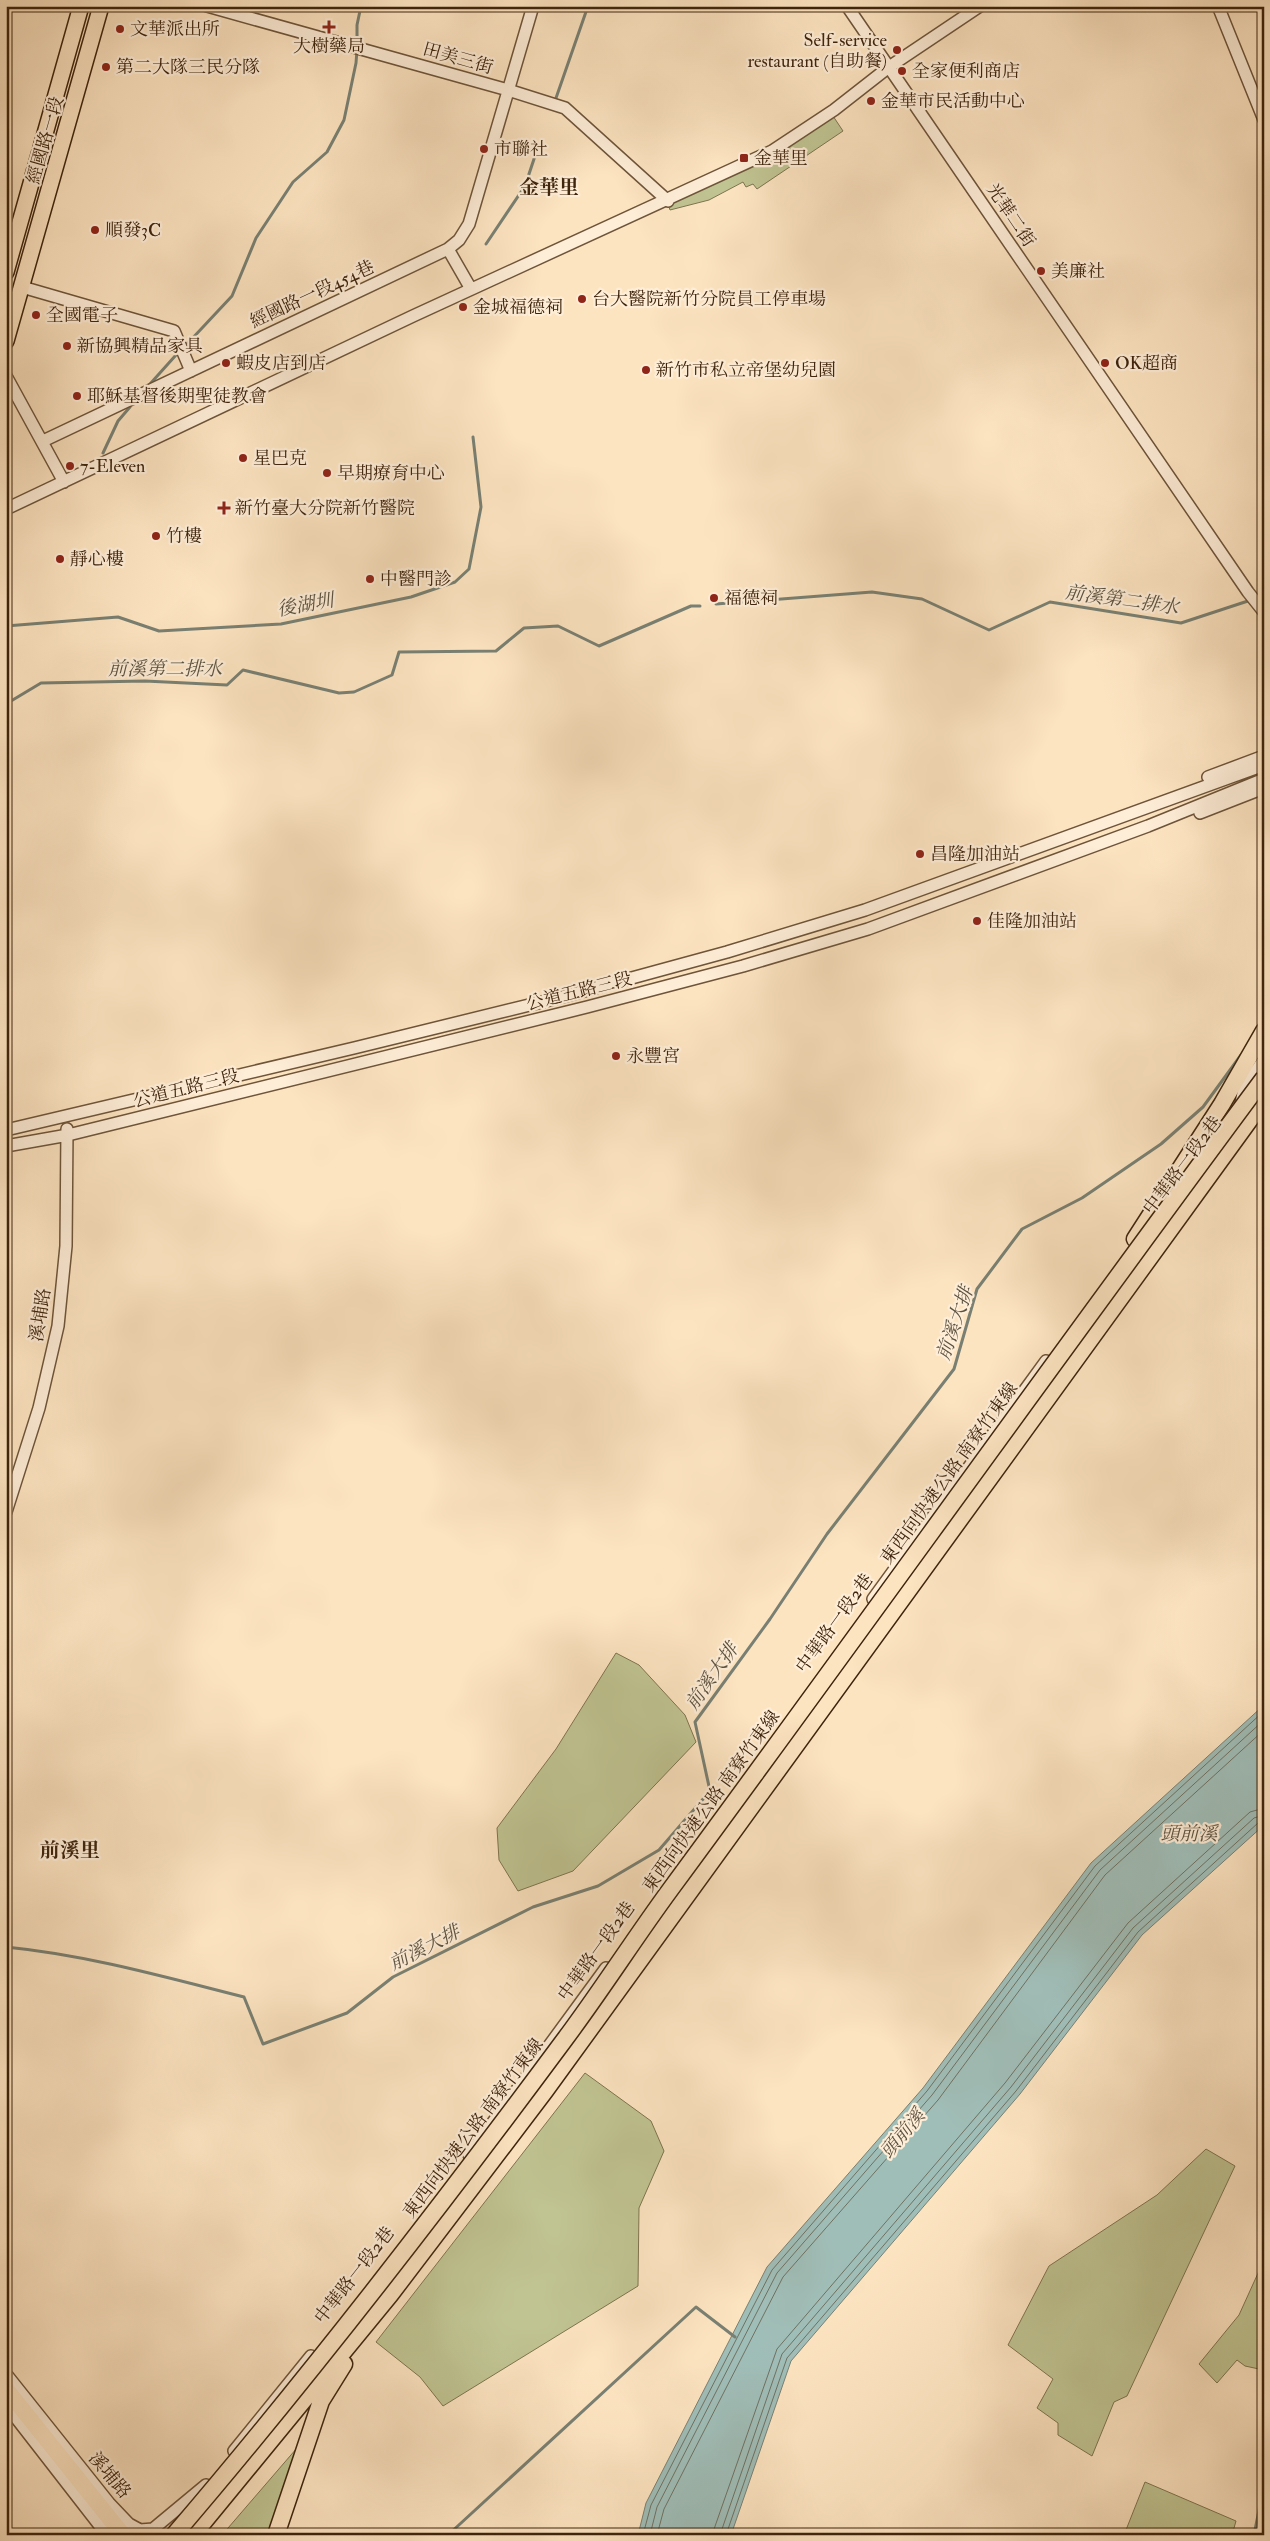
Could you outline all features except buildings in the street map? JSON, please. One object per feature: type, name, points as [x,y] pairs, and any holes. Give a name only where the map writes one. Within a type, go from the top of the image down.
[{"type":"highway","points":[[1136,1240],[1222,1104],[1264,1031]]},
{"type":"highway","name":"東西向快速公路 南寮竹東線","points":[[174,2535],[388,2274],[568,2035],[666,1895],[824,1682],[1260,1074]]},
{"type":"highway","name":"東西向快速公路 南寮竹東線","points":[[193,2535],[390,2295],[557,2075],[856,1660],[1264,1100]]},
{"type":"highway","points":[[276,2535],[321,2401],[390,2295]]},
{"type":"highway","points":[[6,2389],[123,2535]]},
{"type":"main road","name":"經國路一段","points":[[6,272],[81,6]]},
{"type":"main road","name":"經國路一段","points":[[6,341],[102,6]]},
{"type":"street","name":"田美三街","points":[[207,6],[508,90],[565,108],[668,201]]},
{"type":"street","points":[[471,289],[448,249],[459,240],[469,224],[533,6]]},
{"type":"street","name":"光華二街","points":[[847,6],[1248,592],[1264,612]]},
{"type":"street","points":[[6,509],[471,289],[668,201],[772,151],[834,110],[889,67],[980,6]]},
{"type":"street","points":[[1218,6],[1264,120]]},
{"type":"street","name":"經國路一段454巷","points":[[43,441],[448,249]]},
{"type":"street","points":[[22,287],[174,331],[192,371]]},
{"type":"street","points":[[6,376],[64,482]]},
{"type":"street","name":"公道五路三段","points":[[1146,808],[1185,785],[1264,756]]},
{"type":"street","name":"公道五路三段","points":[[6,1130],[66,1118],[543,1002],[727,952],[865,910],[1264,765]]},
{"type":"street","name":"公道五路三段","points":[[6,1146],[68,1135],[572,1011],[743,966],[868,929],[1148,826],[1264,779]]},
{"type":"street","name":"公道五路三段","points":[[1148,826],[1193,816],[1264,788]]},
{"type":"street","points":[[972,871],[978,888]]},
{"type":"street","name":"中華路一段2巷","points":[[1108,1278],[1127,1268],[1238,1118],[1244,1088],[1260,1074],[1264,1059]]},
{"type":"street","name":"溪埔路","points":[[6,1512],[39,1408],[58,1326],[66,1246],[68,1135],[66,1118]]},
{"type":"street","name":"中華路一段2巷","points":[[165,2535],[385,2266],[449,2181],[1015,1402],[1136,1240],[1153,1232]]},
{"type":"street","name":"溪埔路","points":[[6,2374],[109,2503],[129,2524],[140,2530],[153,2529],[206,2485]]},
{"type":"street","points":[[6,2405],[107,2535]]},
{"type":"green space","points":[[833,116],[843,131],[757,189],[753,184],[746,187],[743,182],[709,200],[670,210],[668,204],[778,152]]},
{"type":"green space","points":[[616,1653],[639,1665],[685,1715],[696,1742],[573,1871],[518,1891],[499,1860],[497,1828],[556,1749]]},
{"type":"green space","points":[[585,2073],[651,2121],[664,2151],[639,2208],[638,2286],[443,2406],[420,2377],[376,2342]]},
{"type":"green space","points":[[1206,2149],[1235,2166],[1127,2396],[1114,2402],[1092,2456],[1058,2435],[1058,2423],[1037,2408],[1053,2379],[1008,2345],[1049,2266],[1157,2195]]},
{"type":"green space","points":[[1259,2271],[1264,2272],[1264,2365],[1259,2369],[1245,2366],[1237,2360],[1217,2383],[1199,2364],[1239,2315]]},
{"type":"green space","points":[[303,2441],[273,2535],[222,2535]]},
{"type":"green space","points":[[1145,2482],[1236,2521],[1232,2535],[1124,2535]]},
{"type":"water","name":"頭前溪","points":[[1264,1705],[1264,1825],[1142,1935],[1020,2094],[791,2361],[731,2535],[638,2535],[646,2503],[767,2267],[923,2088],[1091,1863]]},
{"type":"waterway","points":[[357,44],[357,25],[361,6]]},
{"type":"waterway","name":"後湖圳","points":[[556,98],[588,6]]},
{"type":"waterway","points":[[188,343],[232,296],[256,238],[293,182],[327,152],[344,120],[357,50]]},
{"type":"waterway","name":"後湖圳","points":[[486,244],[525,186],[534,159]]},
{"type":"waterway","points":[[150,384],[176,355]]},
{"type":"waterway","points":[[103,453],[118,421],[130,407]]},
{"type":"waterway","name":"後湖圳","points":[[6,626],[118,617],[159,631],[281,624],[411,597],[455,582],[469,569],[481,507],[473,437]]},
{"type":"waterway","name":"前溪第二排水","points":[[716,604],[872,592],[922,599],[989,630],[1050,602],[1181,623],[1251,600]]},
{"type":"waterway","name":"前溪第二排水","points":[[1256,597],[1264,594]]},
{"type":"waterway","name":"前溪第二排水","points":[[6,704],[41,683],[145,681],[227,685],[243,670],[339,693],[354,692],[392,675],[399,652],[496,651],[524,628],[558,626],[599,646],[691,606],[700,606]]},
{"type":"waterway","name":"前溪大排","points":[[6,1947],[96,1961],[244,1997],[263,2044],[347,2013],[393,1977],[533,1907],[598,1886],[659,1850],[710,1791],[695,1722],[770,1619],[827,1534],[954,1369],[977,1289],[1022,1229],[1082,1198],[1161,1144],[1203,1107],[1241,1055]]},
{"type":"waterway","points":[[448,2535],[696,2307],[735,2337]]},
{"type":"waterway","points":[[1254,2535],[1264,2485]]},
{"type":"place","name":"大樹藥局","points":[[329,27]]},
{"type":"place","name":"文華派出所","points":[[120,29]]},
{"type":"place","name":"Self-service restaurant (自助餐)","points":[[897,50]]},
{"type":"place","name":"第二大隊三民分隊","points":[[106,67]]},
{"type":"place","name":"全家便利商店","points":[[902,71]]},
{"type":"place","name":"金華市民活動中心","points":[[871,101]]},
{"type":"place","name":"市聯社","points":[[484,149]]},
{"type":"place","name":"金華里","points":[[744,158]]},
{"type":"place","name":"順發3C","points":[[95,230]]},
{"type":"place","name":"美廉社","points":[[1041,271]]},
{"type":"place","name":"台大醫院新竹分院員工停車場","points":[[582,299]]},
{"type":"place","name":"金城福德祠","points":[[463,307]]},
{"type":"place","name":"全國電子","points":[[36,315]]},
{"type":"place","name":"新協興精品家具","points":[[67,346]]},
{"type":"place","name":"蝦皮店到店","points":[[226,363]]},
{"type":"place","name":"OK超商","points":[[1105,363]]},
{"type":"place","name":"新竹市私立帝堡幼兒園","points":[[646,370]]},
{"type":"place","name":"耶穌基督後期聖徒教會","points":[[77,396]]},
{"type":"place","name":"星巴克","points":[[243,458]]},
{"type":"place","name":"7-Eleven","points":[[70,466]]},
{"type":"place","name":"早期療育中心","points":[[327,473]]},
{"type":"place","name":"新竹臺大分院新竹醫院","points":[[224,508]]},
{"type":"place","name":"竹樓","points":[[156,536]]},
{"type":"place","name":"靜心樓","points":[[60,559]]},
{"type":"place","name":"中醫門診","points":[[370,579]]},
{"type":"place","name":"福德祠","points":[[714,598]]},
{"type":"place","name":"昌隆加油站","points":[[920,854]]},
{"type":"place","name":"佳隆加油站","points":[[977,921]]},
{"type":"place","name":"永豐宮","points":[[616,1056]]},
{"type":"district","name":"金華里","points":[[549,187]]},
{"type":"district","name":"前溪里","points":[[70,1850]]}]
